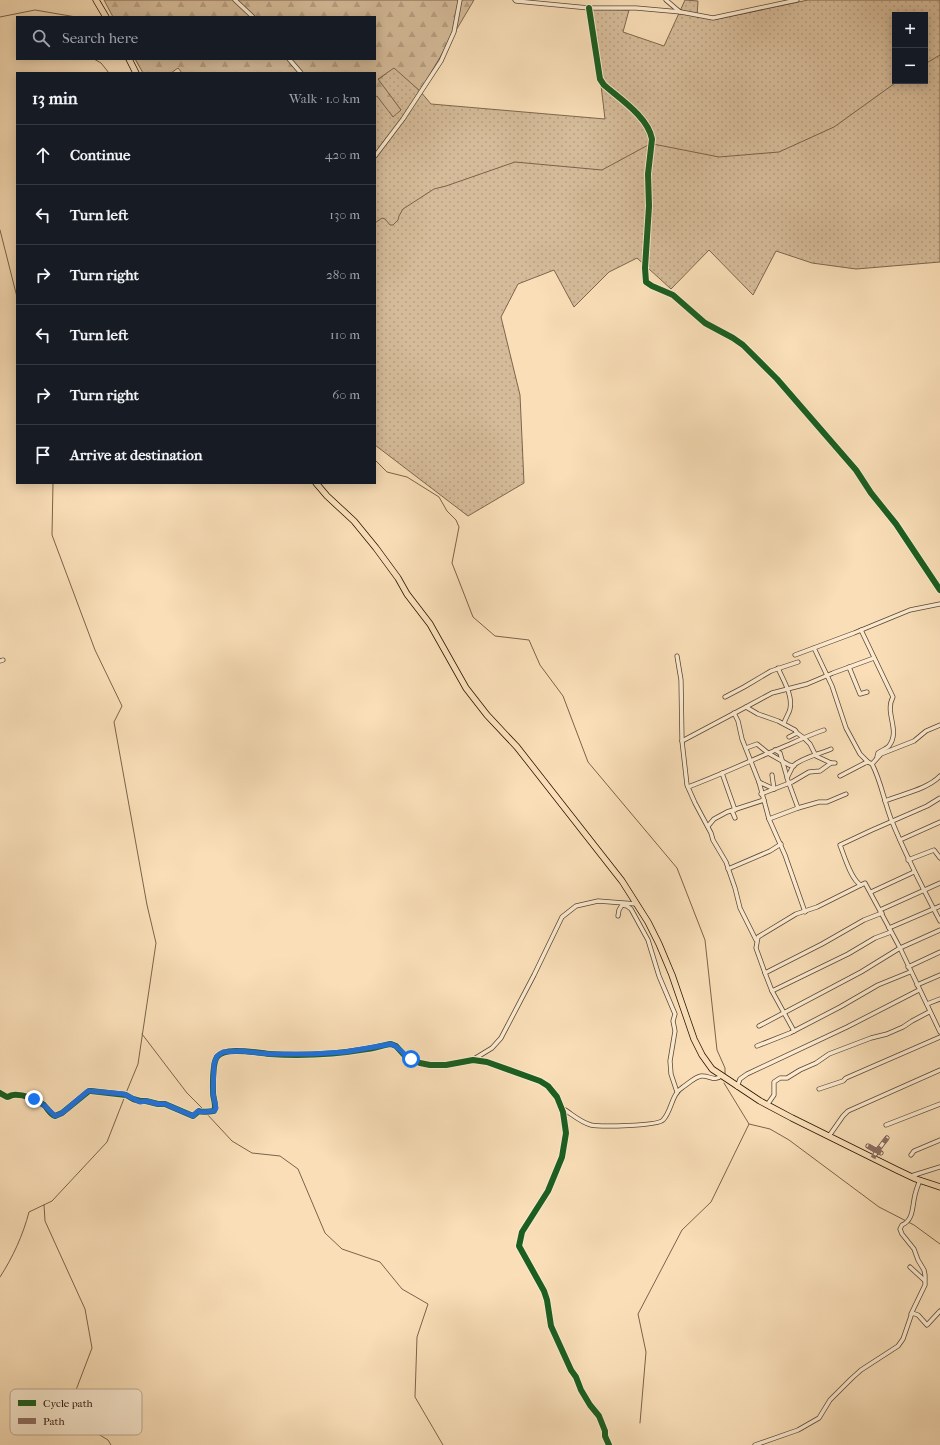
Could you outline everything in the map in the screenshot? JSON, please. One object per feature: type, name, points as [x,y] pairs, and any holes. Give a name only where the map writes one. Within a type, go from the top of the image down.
[{"type":"main road","points":[[96,0],[105,16]]},
{"type":"main road","points":[[130,60],[136,72]]},
{"type":"main road","points":[[317,484],[327,496],[354,521],[376,548],[430,624],[466,688],[487,715],[517,747],[622,881],[648,922],[665,957],[698,1048],[707,1063],[721,1076],[766,1105],[911,1176],[940,1186]]},
{"type":"street","points":[[235,0],[251,16]]},
{"type":"street","points":[[376,155],[403,119],[442,61],[454,32],[460,0]]},
{"type":"street","points":[[515,0],[588,8],[636,8],[681,12],[713,18],[796,0]]},
{"type":"street","points":[[666,0],[681,12]]},
{"type":"street","points":[[588,8],[600,79],[604,85],[642,119],[651,134],[652,143],[648,174],[649,212],[645,268],[646,282],[649,285],[673,295],[705,323],[743,345],[777,379],[856,470],[871,493],[896,524],[940,590]]},
{"type":"street","points":[[290,60],[300,72]]},
{"type":"street","points":[[795,655],[910,610],[940,604]]},
{"type":"street","points":[[861,630],[893,697],[890,706],[894,733],[889,745],[878,753],[877,757]]},
{"type":"street","points":[[814,648],[832,686],[846,728],[860,754],[870,763],[908,860],[940,921]]},
{"type":"street","points":[[677,656],[681,680],[682,741],[688,787],[728,869],[740,908],[756,940],[756,948],[772,991],[794,1031]]},
{"type":"street","points":[[682,741],[772,693],[807,684],[874,658]]},
{"type":"street","points":[[725,697],[771,671],[798,662]]},
{"type":"street","points":[[849,667],[860,694],[867,692]]},
{"type":"street","points":[[778,668],[787,688],[790,700],[790,709],[785,718],[784,724]]},
{"type":"street","points":[[746,707],[758,714],[795,730],[810,744],[816,756],[833,763],[820,770],[809,772],[792,782],[788,780]]},
{"type":"street","points":[[734,713],[759,782],[761,794],[769,819],[780,844],[805,912]]},
{"type":"street","points":[[840,776],[870,763],[888,750],[914,742],[926,732],[940,725]]},
{"type":"street","points":[[688,787],[824,730]]},
{"type":"street","points":[[789,737],[797,733]]},
{"type":"street","points":[[746,748],[757,744],[768,753],[794,766]]},
{"type":"street","points":[[776,750],[780,753],[798,808]]},
{"type":"street","points":[[761,794],[774,789],[788,780],[794,766],[803,759],[831,750]]},
{"type":"street","points":[[722,774],[734,810],[735,818]]},
{"type":"street","points":[[772,775],[774,789]]},
{"type":"street","points":[[885,801],[926,785],[936,780],[940,776]]},
{"type":"street","points":[[759,782],[774,789]]},
{"type":"street","points":[[769,819],[798,808],[819,802],[828,802],[846,794]]},
{"type":"street","points":[[861,885],[854,877],[840,845],[927,806],[940,798]]},
{"type":"street","points":[[708,826],[714,819],[734,810],[764,800]]},
{"type":"street","points":[[900,840],[940,822]]},
{"type":"street","points":[[728,869],[770,851],[780,844]]},
{"type":"street","points":[[908,860],[934,850],[940,858]]},
{"type":"street","points":[[870,892],[914,872]]},
{"type":"street","points":[[756,940],[762,934],[786,919],[796,914],[817,908],[865,883],[900,948],[910,972],[927,1004],[929,1012],[938,1023],[940,1032]]},
{"type":"street","points":[[765,973],[822,944],[864,920],[940,883]]},
{"type":"street","points":[[473,1060],[492,1048],[500,1038],[534,976],[562,917],[576,906],[598,901],[637,904]]},
{"type":"street","points":[[618,916],[619,910],[622,906],[627,906],[631,909],[648,940],[659,976],[675,1014],[673,1021],[675,1031],[670,1061],[671,1074],[677,1092]]},
{"type":"street","points":[[772,991],[848,954],[890,930],[940,906]]},
{"type":"street","points":[[759,1026],[861,972],[900,948],[940,930]]},
{"type":"street","points":[[908,967],[940,952]]},
{"type":"street","points":[[757,1046],[794,1031],[878,985],[910,972]]},
{"type":"street","points":[[917,985],[940,975]]},
{"type":"street","points":[[737,1087],[740,1079],[747,1074],[847,1027],[920,990]]},
{"type":"street","points":[[927,1004],[940,999]]},
{"type":"street","points":[[766,1105],[774,1095],[774,1083],[777,1080],[787,1078],[829,1054],[894,1031],[929,1012]]},
{"type":"street","points":[[819,1089],[843,1081],[846,1078],[940,1037]]},
{"type":"street","points":[[0,1093],[7,1097],[17,1095],[34,1099],[45,1106],[55,1116],[62,1113],[88,1091],[124,1094],[140,1102],[146,1101],[165,1104],[193,1116],[198,1111],[214,1111],[216,1108],[213,1093],[214,1064],[217,1056],[223,1052],[240,1051],[270,1054],[312,1054],[345,1052],[391,1044],[396,1046],[406,1057],[430,1065],[446,1065],[473,1060],[487,1062],[540,1081],[552,1091],[562,1108],[566,1133],[558,1168],[548,1190],[522,1232],[519,1246],[544,1291],[551,1326],[581,1390],[599,1416],[605,1431],[608,1445]]},
{"type":"street","points":[[828,1136],[848,1111],[940,1070]]},
{"type":"street","points":[[562,1108],[578,1119],[591,1125],[658,1123],[663,1120],[677,1092],[700,1076],[706,1076],[713,1079],[721,1076]]},
{"type":"street","points":[[886,1125],[940,1104]]},
{"type":"street","points":[[873,1158],[879,1152],[887,1138]]},
{"type":"street","points":[[911,1155],[914,1151],[940,1140]]},
{"type":"street","points":[[868,1146],[879,1152]]},
{"type":"street","points":[[911,1176],[940,1167]]},
{"type":"street","points":[[755,1445],[798,1430],[819,1418],[830,1400],[850,1379],[898,1346],[903,1339],[910,1314],[925,1285],[924,1270],[918,1260],[913,1246],[903,1236],[900,1229],[907,1222],[912,1212],[914,1196],[920,1180]]},
{"type":"street","points":[[910,1268],[924,1280]]},
{"type":"street","points":[[910,1314],[913,1312],[915,1313],[926,1325],[940,1311]]},
{"type":"green space","points":[[104,0],[474,0],[420,91],[394,68],[378,79],[401,110],[393,117],[376,96],[376,72],[181,72],[178,68],[172,72],[142,72],[136,60],[376,60],[376,16],[112,16]]},
{"type":"green space","points":[[685,0],[698,1],[697,17],[717,19],[808,0],[940,0],[940,262],[856,269],[812,263],[776,251],[753,295],[709,250],[671,289],[637,258],[609,272],[574,307],[554,270],[518,284],[501,317],[520,395],[524,483],[468,516],[376,446],[376,95],[401,110],[378,80],[394,67],[420,91],[431,104],[605,119],[592,9],[629,10],[623,32],[664,46]]},
{"type":"waterway","points":[[0,17],[35,10],[70,16]]},
{"type":"waterway","points":[[928,62],[940,55]]},
{"type":"waterway","points":[[96,60],[101,63],[108,72]]},
{"type":"waterway","points":[[653,144],[719,157],[779,152],[834,127],[894,84]]},
{"type":"waterway","points":[[376,222],[382,218],[385,219],[390,225],[393,225],[398,220],[403,209],[434,189],[515,162],[602,170],[650,144]]},
{"type":"waterway","points":[[0,230],[16,293]]},
{"type":"waterway","points":[[376,461],[387,472],[407,477],[439,497],[447,511],[456,520],[459,527],[452,563],[473,617],[495,636],[529,640],[540,665],[563,696],[588,762],[677,868],[705,940],[717,1050],[725,1068],[725,1075]]},
{"type":"waterway","points":[[53,484],[52,535],[95,650],[122,706],[114,722],[147,905],[156,943],[138,1064],[126,1093]]},
{"type":"waterway","points":[[142,1034],[187,1093],[204,1110]]},
{"type":"waterway","points":[[640,1423],[646,1352],[638,1314],[682,1230],[711,1202],[749,1124],[724,1083]]},
{"type":"waterway","points":[[0,1277],[17,1246],[29,1212],[52,1201],[107,1142],[125,1096]]},
{"type":"waterway","points":[[206,1113],[232,1141],[252,1153],[280,1156],[298,1169],[325,1233],[342,1249],[380,1262],[402,1289],[428,1304],[417,1337],[415,1397],[443,1445]]},
{"type":"waterway","points":[[749,1124],[770,1129],[789,1140],[879,1207],[914,1225],[940,1244]]},
{"type":"waterway","points":[[44,1205],[45,1221],[85,1309],[92,1348],[76,1389]]},
{"type":"waterway","points":[[100,1435],[108,1440],[111,1445]]},
{"type":"marked path","points":[[881,1153],[877,1151],[887,1138]]},
{"type":"marked path","points":[[868,1146],[877,1151],[873,1158]]},
{"type":"cycle path","points":[[589,8],[600,79],[604,85],[639,116],[645,123],[652,139],[648,174],[649,206],[645,268],[646,282],[673,295],[705,323],[743,345],[777,379],[856,470],[871,493],[896,524],[940,590]]},
{"type":"cycle path","points":[[0,1093],[7,1097],[17,1095],[33,1099],[44,1105],[50,1113],[55,1116],[62,1113],[89,1091],[126,1095],[140,1101],[165,1104],[193,1116],[199,1111],[214,1111],[213,1080],[215,1060],[221,1054],[234,1051],[282,1055],[318,1054],[370,1049],[391,1044],[396,1046],[406,1057],[420,1063],[430,1065],[446,1065],[473,1060],[487,1062],[540,1081],[548,1086],[557,1097],[563,1112],[566,1133],[562,1157],[548,1191],[522,1232],[519,1246],[544,1291],[551,1326],[581,1390],[599,1416],[609,1445]]},
{"type":"route","points":[[34,1099],[45,1106],[53,1115],[57,1116],[77,1102],[88,1091],[98,1091],[126,1095],[140,1102],[146,1101],[165,1104],[193,1116],[198,1111],[214,1111],[216,1108],[213,1093],[214,1064],[217,1056],[223,1052],[240,1051],[270,1054],[338,1053],[391,1044],[399,1048],[406,1057],[411,1059]]}]
